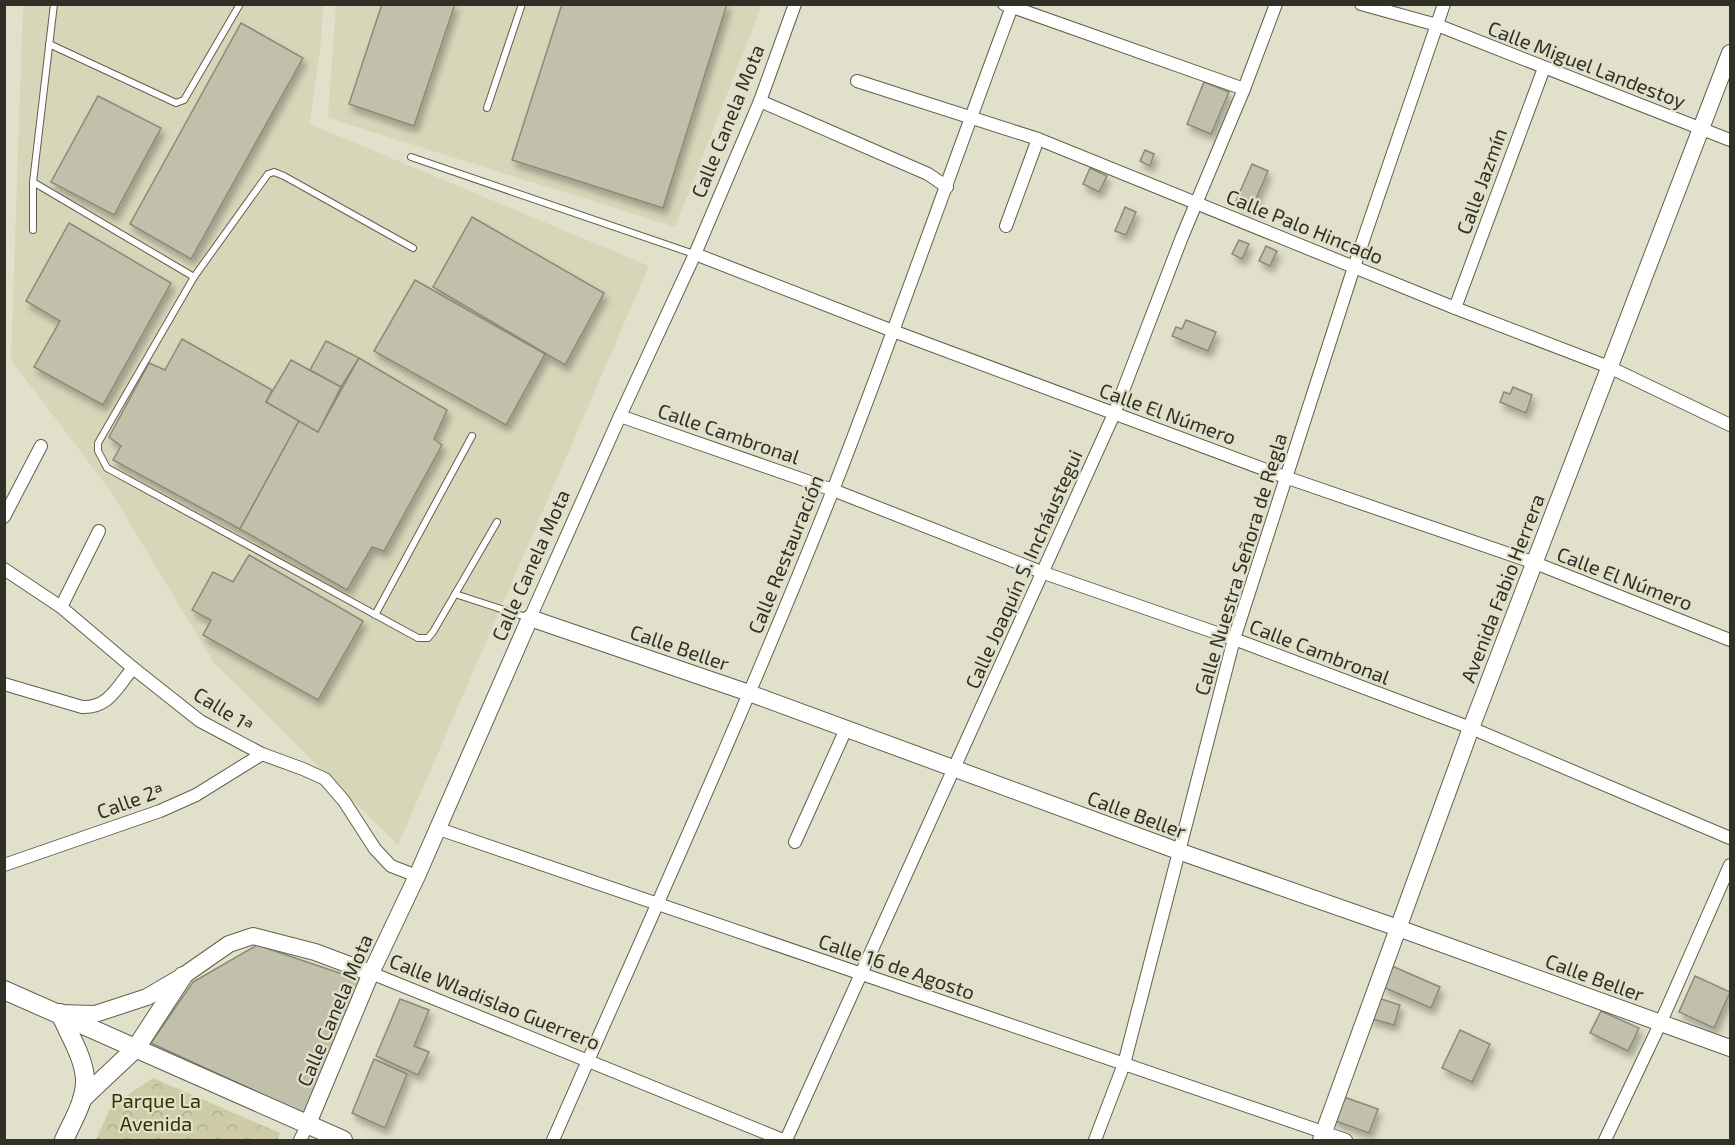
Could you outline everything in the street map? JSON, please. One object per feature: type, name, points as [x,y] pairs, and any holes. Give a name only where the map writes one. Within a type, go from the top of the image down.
[{"type":"main road","name":"Avenida Fabio Herrera","points":[[1322,1137],[1471,729],[1731,53]]},
{"type":"main road","name":"Calle Beller","points":[[530,618],[748,693],[1180,852],[1731,1048]]},
{"type":"main road","name":"Calle Canela Mota","points":[[304,1133],[371,973],[417,876],[436,828],[530,618]]},
{"type":"main road","name":"Calle Wladislao Guerrero","points":[[60,1013],[95,1014],[147,997],[183,976],[229,944],[252,936],[315,952],[371,973]]},
{"type":"main road","points":[[82,1099],[136,1048],[183,976]]},
{"type":"main road","points":[[4,990],[136,1048],[304,1133],[343,1140]]},
{"type":"main road","points":[[60,1013],[79,1056],[85,1078],[82,1099],[64,1140]]},
{"type":"street","name":"Calle Canela Mota","points":[[530,618],[695,254],[760,101],[795,4]]},
{"type":"street","name":"Calle Joaquín S. Incháustegui","points":[[784,1140],[1044,573],[1114,414],[1182,237],[1198,204],[1244,89],[1275,4]]},
{"type":"street","name":"Calle Miguel Landestoy","points":[[1361,4],[1437,25],[1731,140]]},
{"type":"street","name":"Calle Nuestra Señora de Regla","points":[[1095,1140],[1124,1064],[1234,639],[1354,267],[1444,4]]},
{"type":"street","points":[[1010,5],[1244,89]]},
{"type":"street","name":"Calle Restauración","points":[[553,1140],[658,904],[833,490],[947,187],[1010,5]]},
{"type":"street","name":"Calle Jazmín","points":[[1455,308],[1544,68]]},
{"type":"street","name":"Calle Palo Hincado","points":[[857,81],[1038,139],[1455,308],[1609,367],[1731,425]]},
{"type":"street","points":[[760,101],[928,174],[947,187]]},
{"type":"street","points":[[1006,226],[1038,139]]},
{"type":"street","name":"Calle El Número","points":[[695,254],[893,332],[1285,477],[1535,563],[1731,640]]},
{"type":"street","name":"Calle Cambronal","points":[[620,416],[833,490],[1044,573],[1234,639],[1471,729],[1731,838]]},
{"type":"street","points":[[4,517],[41,446]]},
{"type":"street","points":[[62,607],[99,531]]},
{"type":"street","name":"Calle 1ª","points":[[4,569],[62,607],[133,668],[200,721],[262,754],[325,779],[344,801],[375,849],[390,866],[417,876]]},
{"type":"street","points":[[4,684],[82,707],[94,708],[104,704],[133,668]]},
{"type":"street","points":[[795,842],[846,729]]},
{"type":"street","name":"Calle 2ª","points":[[4,865],[160,811],[196,795],[262,754]]},
{"type":"street","name":"Calle 16 de Agosto","points":[[436,828],[1124,1064],[1322,1137],[1346,1140]]},
{"type":"street","points":[[1605,1140],[1731,865]]},
{"type":"street","name":"Calle Wladislao Guerrero","points":[[371,973],[784,1140]]},
{"type":"lane","points":[[33,230],[33,182],[54,4]]},
{"type":"lane","points":[[49,44],[179,103],[184,100],[240,4]]},
{"type":"lane","points":[[487,108],[522,4]]},
{"type":"lane","points":[[411,157],[695,254]]},
{"type":"lane","points":[[413,248],[284,176],[274,172],[268,174],[194,277],[98,443],[98,451],[107,468],[418,638],[428,638],[497,522]]},
{"type":"lane","points":[[33,182],[194,277]]},
{"type":"lane","points":[[375,615],[472,436]]},
{"type":"lane","points":[[455,594],[530,618]]},
{"type":"shaded area","points":[[23,5],[323,5],[321,42],[310,124],[649,266],[398,845],[214,663],[109,489],[11,360]]},
{"type":"shaded area","points":[[336,5],[762,5],[675,227],[328,118]]},
{"type":"green space","name":"Parque La Avenida","points":[[153,1078],[280,1133],[277,1140],[96,1140],[111,1106]]},
{"type":"building","points":[[382,4],[455,4],[414,126],[349,104]]},
{"type":"building","points":[[562,4],[727,4],[663,208],[512,160]]},
{"type":"building","points":[[241,23],[303,58],[191,259],[130,224]]},
{"type":"building","points":[[1204,82],[1229,92],[1211,134],[1187,124]]},
{"type":"building","points":[[98,96],[161,128],[114,215],[51,182]]},
{"type":"building","points":[[1145,150],[1154,154],[1150,166],[1140,161]]},
{"type":"building","points":[[1252,164],[1268,171],[1252,208],[1236,201]]},
{"type":"building","points":[[1090,168],[1107,176],[1099,192],[1083,184]]},
{"type":"building","points":[[1125,207],[1136,212],[1126,235],[1115,231]]},
{"type":"building","points":[[472,217],[604,293],[565,365],[433,287]]},
{"type":"building","points":[[69,223],[171,283],[103,405],[34,367],[60,321],[26,301]]},
{"type":"building","points":[[1239,240],[1249,244],[1242,259],[1232,254]]},
{"type":"building","points":[[1266,246],[1277,251],[1270,266],[1259,261]]},
{"type":"building","points":[[415,280],[545,354],[506,425],[374,351]]},
{"type":"building","points":[[1186,320],[1216,332],[1208,351],[1172,336],[1176,327],[1182,329]]},
{"type":"building","points":[[182,339],[272,390],[266,402],[299,421],[240,529],[113,460],[121,446],[109,437],[149,363],[165,370]]},
{"type":"building","points":[[326,341],[359,358],[341,387],[310,370]]},
{"type":"building","points":[[359,358],[447,410],[434,439],[442,445],[384,551],[372,547],[347,590],[240,529],[299,421],[318,432]]},
{"type":"building","points":[[291,360],[341,387],[318,432],[266,402]]},
{"type":"building","points":[[1513,387],[1532,395],[1526,413],[1500,402],[1504,392],[1510,394]]},
{"type":"building","points":[[249,555],[363,621],[318,700],[203,635],[211,620],[192,610],[213,572],[233,582]]},
{"type":"building","points":[[257,945],[360,980],[305,1114],[151,1043],[193,982]]},
{"type":"building","points":[[1392,966],[1440,987],[1431,1008],[1383,987]]},
{"type":"building","points":[[1695,976],[1730,992],[1714,1028],[1679,1012]]},
{"type":"building","points":[[1375,997],[1400,1005],[1394,1025],[1369,1018]]},
{"type":"building","points":[[400,999],[429,1010],[414,1046],[429,1052],[418,1075],[376,1056]]},
{"type":"building","points":[[1601,1011],[1639,1028],[1628,1051],[1590,1033]]},
{"type":"building","points":[[1460,1030],[1490,1044],[1472,1082],[1442,1068]]},
{"type":"building","points":[[374,1059],[407,1074],[385,1128],[352,1113]]},
{"type":"building","points":[[1341,1096],[1378,1109],[1369,1133],[1333,1120]]}]
